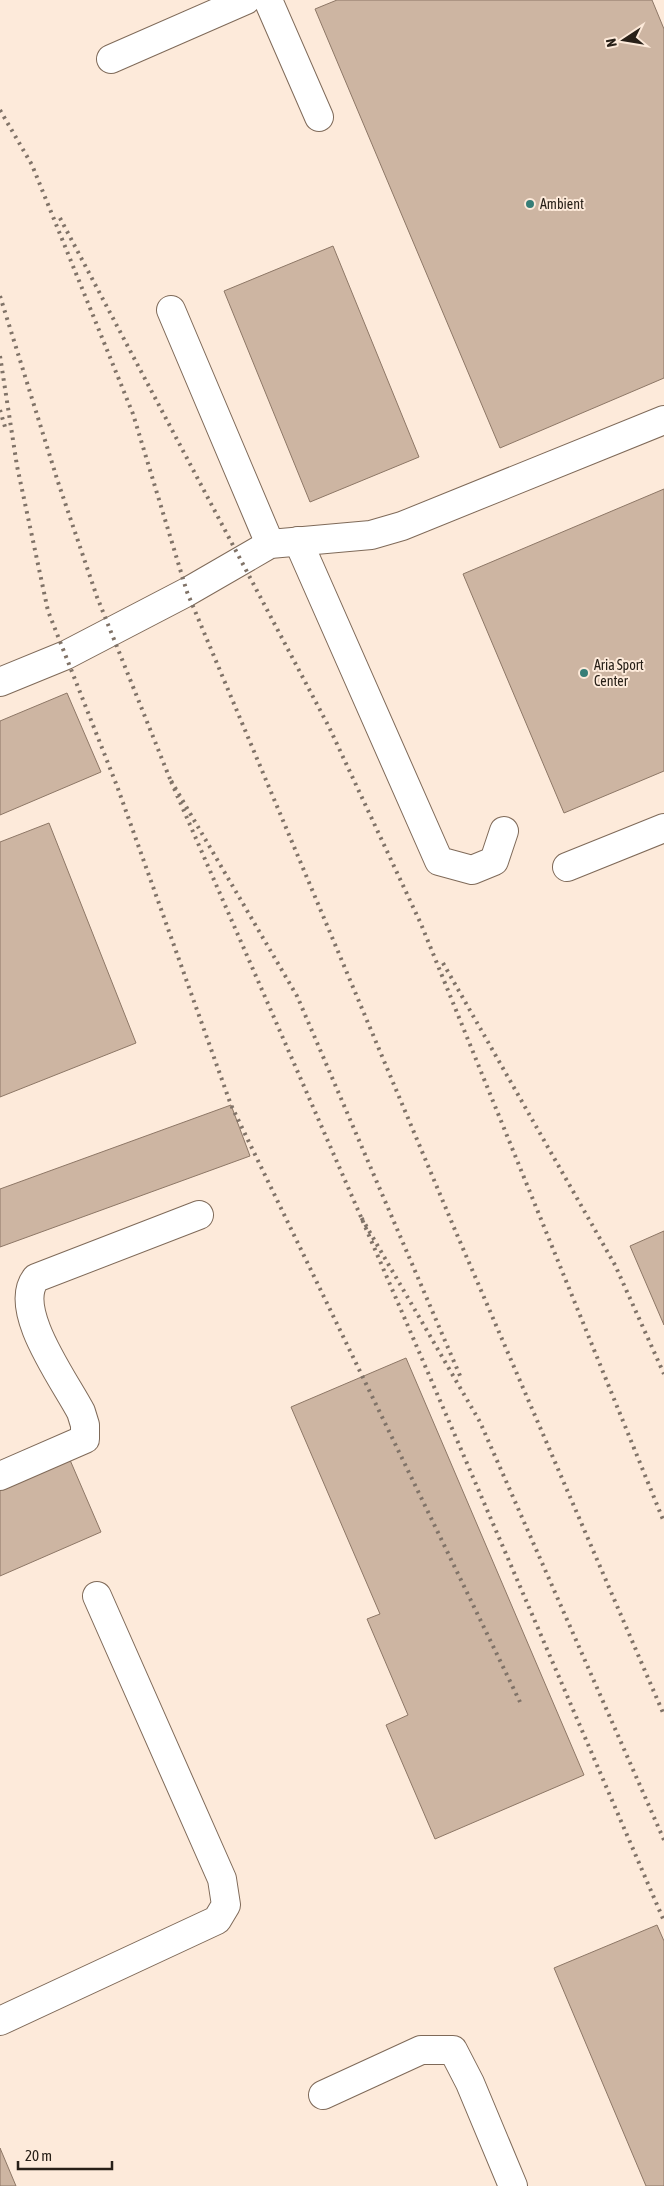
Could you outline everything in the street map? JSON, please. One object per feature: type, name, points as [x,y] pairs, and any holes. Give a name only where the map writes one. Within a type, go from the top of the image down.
[{"type":"lane","points":[[111,59],[246,0]]},
{"type":"lane","points":[[268,0],[320,117]]},
{"type":"lane","points":[[171,310],[270,544]]},
{"type":"lane","points":[[0,682],[66,655],[187,592],[270,544],[371,535],[402,526],[664,420]]},
{"type":"lane","points":[[298,541],[439,861],[472,870],[494,862],[504,831]]},
{"type":"lane","points":[[567,867],[664,828]]},
{"type":"lane","points":[[0,1476],[85,1439],[85,1425],[81,1412],[36,1331],[30,1313],[30,1286],[36,1278],[199,1215]]},
{"type":"lane","points":[[0,2021],[217,1920],[226,1905],[222,1879],[97,1596]]},
{"type":"lane","points":[[324,2095],[421,2050],[453,2050],[470,2082],[514,2186]]},
{"type":"building","name":"Ambient","points":[[337,0],[652,0],[664,29],[664,378],[500,448],[315,9]]},
{"type":"building","points":[[333,246],[419,457],[310,502],[224,291]]},
{"type":"building","name":"Aria Sport Center","points":[[664,489],[664,771],[564,813],[463,574]]},
{"type":"building","points":[[67,693],[101,772],[0,815],[0,721]]},
{"type":"building","points":[[49,823],[136,1043],[0,1097],[0,842]]},
{"type":"building","points":[[231,1105],[250,1156],[0,1247],[0,1189]]},
{"type":"building","points":[[664,1231],[664,1325],[630,1246]]},
{"type":"building","points":[[406,1358],[584,1775],[435,1839],[386,1725],[408,1715],[367,1619],[380,1614],[291,1407]]},
{"type":"building","points":[[70,1460],[101,1532],[0,1576],[0,1490]]},
{"type":"building","points":[[657,1925],[664,1941],[664,2186],[646,2186],[554,1968]]},
{"type":"building","points":[[0,2148],[16,2186],[0,2186]]},
{"type":"railway","points":[[0,110],[32,165],[133,414],[187,592],[455,1230],[664,1715]]},
{"type":"railway","points":[[60,218],[329,727],[421,924],[664,1522]]},
{"type":"railway","points":[[0,296],[58,482],[97,597],[170,779]]},
{"type":"railway","points":[[0,356],[17,466],[48,611],[117,786],[231,1105],[520,1702]]},
{"type":"railway","points":[[0,410],[5,427]]},
{"type":"railway","points":[[361,1217],[170,779],[297,996],[461,1378]]},
{"type":"railway","points":[[443,963],[615,1265],[664,1374]]},
{"type":"railway","points":[[664,1840],[480,1422],[361,1217],[664,1921]]},
{"type":"place","name":"Ambient","points":[[530,204]]},
{"type":"place","name":"Aria Sport Center","points":[[584,673]]}]
